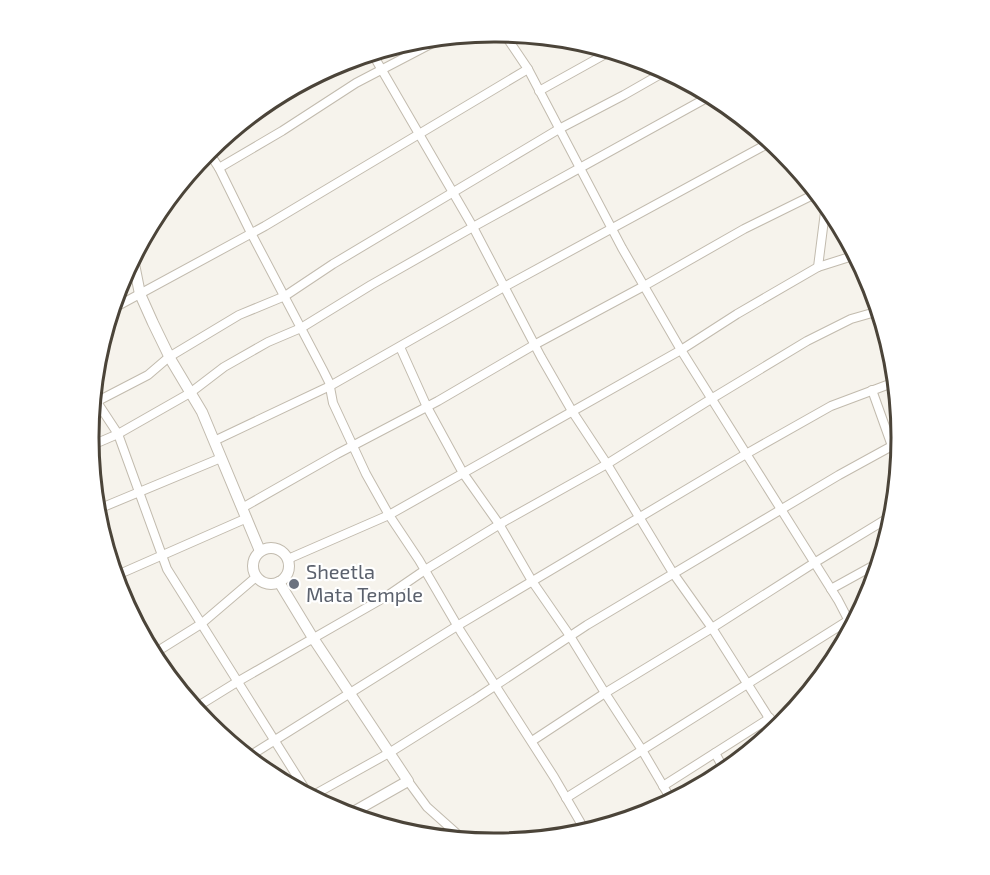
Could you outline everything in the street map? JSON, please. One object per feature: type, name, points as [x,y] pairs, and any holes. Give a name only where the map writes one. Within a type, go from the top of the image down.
[{"type":"street","points":[[510,43],[528,69],[612,228],[681,350],[847,618]]},
{"type":"street","points":[[219,168],[356,83],[421,49]]},
{"type":"street","points":[[539,91],[601,56]]},
{"type":"street","points":[[377,60],[472,227],[534,345],[572,411],[673,573],[712,628],[770,718],[663,786]]},
{"type":"street","points":[[123,303],[251,233],[528,69]]},
{"type":"street","points":[[102,397],[148,375],[170,357],[239,315],[285,296],[452,192],[559,129],[656,77]]},
{"type":"street","points":[[99,442],[118,434],[190,393],[233,362],[268,342],[302,328],[472,227],[702,101]]},
{"type":"street","points":[[214,441],[330,386],[504,287],[763,146]]},
{"type":"street","points":[[214,160],[323,370],[330,386],[333,403],[366,474],[457,626],[532,741],[581,823]]},
{"type":"street","points":[[123,572],[244,513],[353,446],[427,407],[744,229],[809,197]]},
{"type":"street","points":[[818,267],[824,218]]},
{"type":"street","points":[[288,559],[389,515],[681,350],[818,267],[847,258]]},
{"type":"street","points":[[135,273],[140,294],[170,357],[202,412],[260,551]]},
{"type":"street","points":[[203,703],[387,596],[424,570],[607,464],[807,342],[851,319],[871,313]]},
{"type":"street","points":[[400,347],[427,407],[463,473],[570,636],[667,793]]},
{"type":"street","points":[[256,752],[457,626],[746,454],[831,406],[887,385]]},
{"type":"street","points":[[873,390],[891,443]]},
{"type":"street","points":[[100,410],[118,434],[167,569],[301,782]]},
{"type":"street","points":[[319,792],[388,753],[673,573],[891,447]]},
{"type":"street","points":[[106,506],[221,458]]},
{"type":"street","points":[[532,741],[605,693],[881,522]]},
{"type":"street","points":[[272,547],[283,552],[288,559],[288,572],[279,582],[266,583],[256,577],[253,564],[260,551],[272,547]]},
{"type":"street","points":[[831,589],[869,568]]},
{"type":"street","points":[[161,649],[201,624],[256,577]]},
{"type":"street","points":[[279,582],[388,753],[427,807],[454,831]]},
{"type":"street","points":[[566,798],[842,628]]},
{"type":"street","points":[[715,753],[720,762]]},
{"type":"street","points":[[359,809],[408,781]]},
{"type":"place","name":"Sheetla Mata Temple","points":[[294,584]]}]
